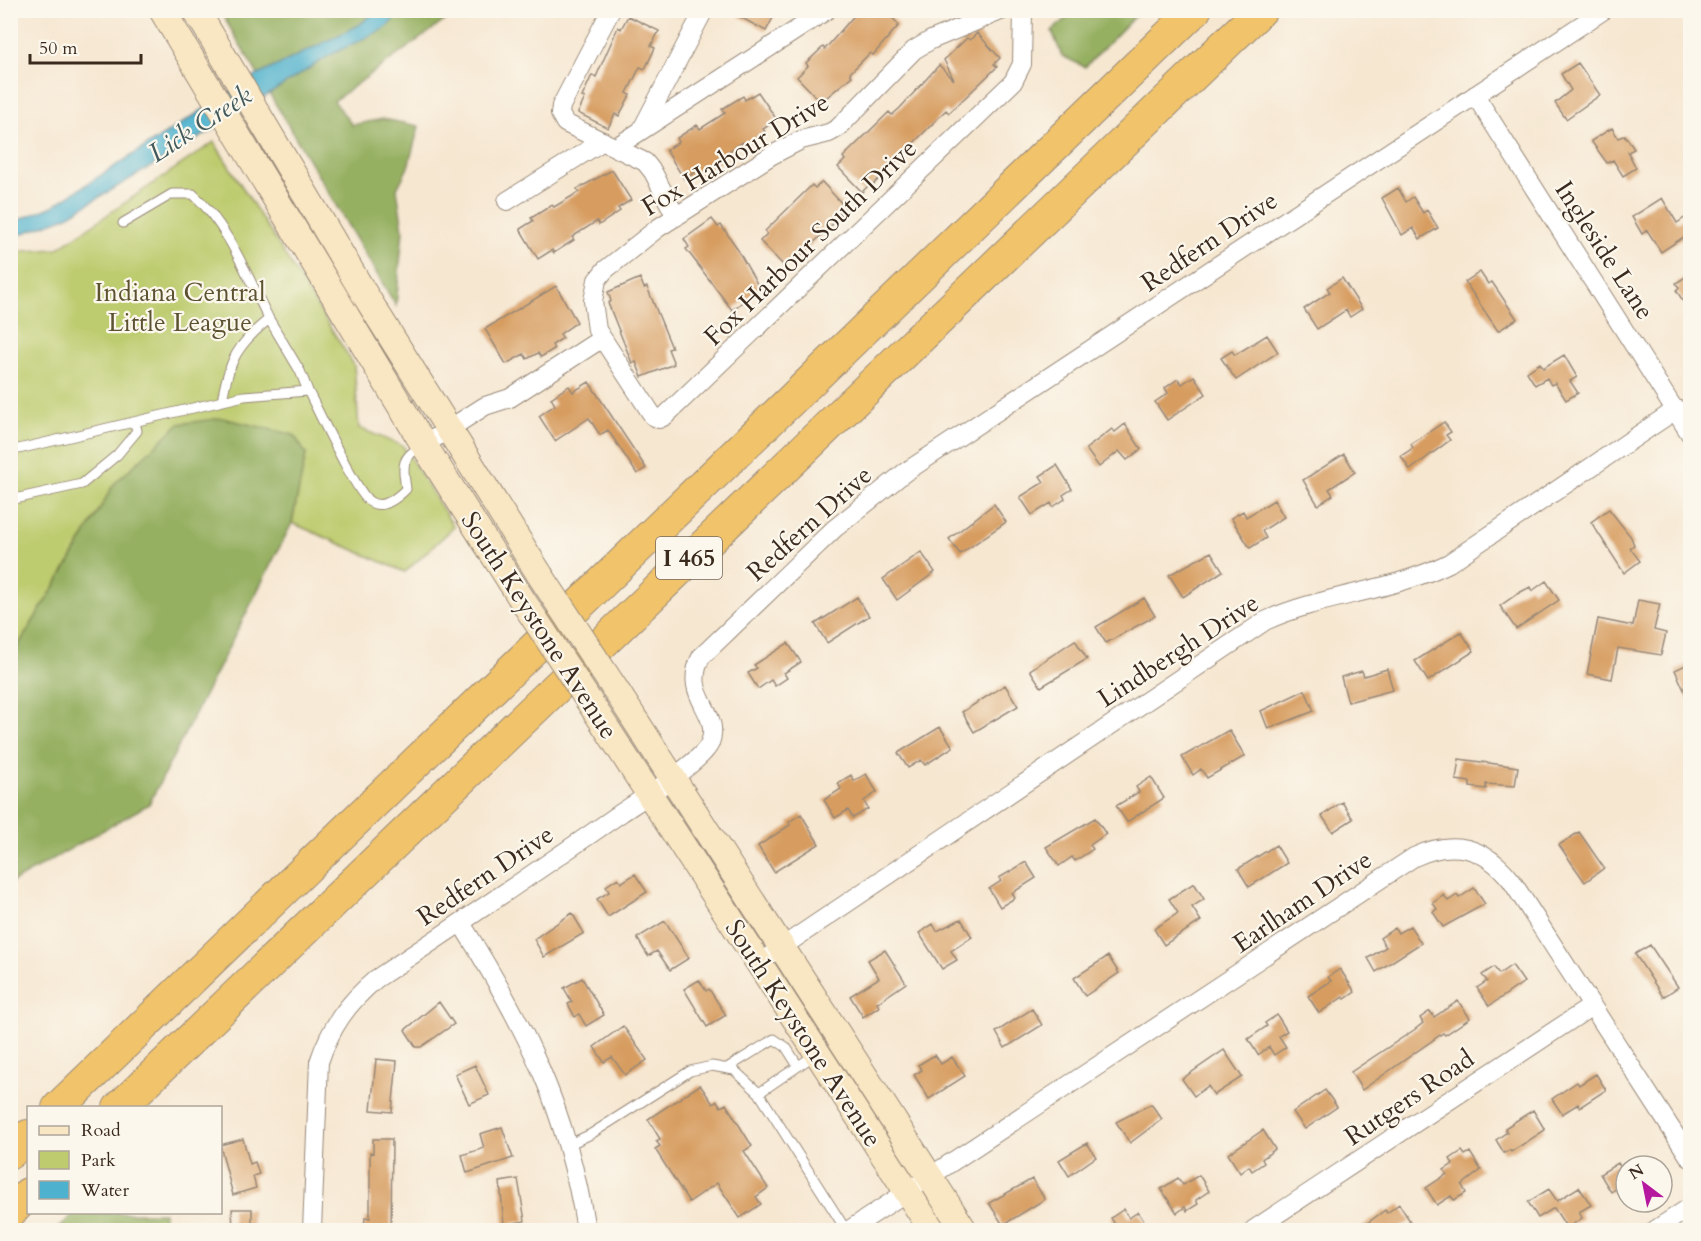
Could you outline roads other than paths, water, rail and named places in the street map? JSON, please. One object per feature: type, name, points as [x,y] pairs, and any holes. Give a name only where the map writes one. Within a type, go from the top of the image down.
[{"type":"highway","name":"I 465","points":[[59,1106],[1195,10]]},
{"type":"highway","name":"I 465","points":[[120,1106],[1261,10]]},
{"type":"highway","points":[[10,1153],[27,1137]]},
{"type":"highway","points":[[10,1212],[27,1195]]},
{"type":"main road","name":"South Keystone Avenue","points":[[162,10],[423,445],[759,962],[808,1059],[908,1193],[932,1230]]},
{"type":"main road","name":"South Keystone Avenue","points":[[196,10],[447,430],[964,1230]]},
{"type":"street","points":[[611,10],[560,112],[565,123],[635,156],[650,168],[676,217]]},
{"type":"street","points":[[641,131],[704,10]]},
{"type":"street","points":[[507,201],[610,144],[641,131],[809,18],[827,10]]},
{"type":"street","name":"Fox Harbour Drive","points":[[601,339],[595,321],[593,301],[597,280],[605,270],[658,228],[772,155],[801,141],[829,134],[838,128],[915,50],[930,40],[1003,10]]},
{"type":"street","name":"Fox Harbour South Drive","points":[[601,339],[650,414],[659,419],[665,416],[1013,82],[1022,64],[1023,10]]},
{"type":"street","name":"Redfern Drive","points":[[312,1230],[319,1062],[327,1037],[351,1000],[376,979],[649,794],[702,754],[710,743],[712,728],[694,681],[701,657],[834,529],[871,498],[1604,10]]},
{"type":"street","name":"Ingleside Lane","points":[[1475,95],[1677,409],[1690,434]]},
{"type":"street","points":[[423,445],[484,406],[510,399],[601,339]]},
{"type":"street","name":"Lindbergh Drive","points":[[759,962],[1257,626],[1289,610],[1391,585],[1443,566],[1677,409]]},
{"type":"street","name":"Earlham Drive","points":[[847,1230],[908,1193],[1404,864],[1433,848],[1466,848],[1486,856],[1502,868],[1690,1158]]},
{"type":"street","points":[[461,923],[523,1026],[556,1107],[568,1145],[586,1230]]},
{"type":"street","name":"Rutgers Road","points":[[1254,1230],[1592,1006]]},
{"type":"street","points":[[1655,1230],[1690,1207]]},
{"type":"lane","points":[[123,223],[172,194],[193,194],[207,206],[300,371],[358,487],[370,502],[379,504],[395,500],[406,489],[403,467],[408,454],[423,445]]},
{"type":"lane","points":[[222,401],[227,372],[236,350],[269,319]]},
{"type":"lane","points":[[10,451],[222,401],[272,392],[308,391]]},
{"type":"lane","points":[[10,500],[82,484],[117,455],[137,431],[135,422]]},
{"type":"lane","points":[[727,1068],[774,1039],[808,1059],[759,1093]]},
{"type":"lane","points":[[568,1145],[591,1134],[690,1071],[702,1067],[727,1068],[743,1076],[759,1093],[847,1230]]},
{"type":"water","name":"Lick Creek","points":[[376,11],[401,11],[386,28],[330,55],[216,128],[66,217],[11,238],[11,223],[53,206],[254,77],[359,25]]},
{"type":"park label","name":"Indiana Central Little League","points":[[180,307]]}]
